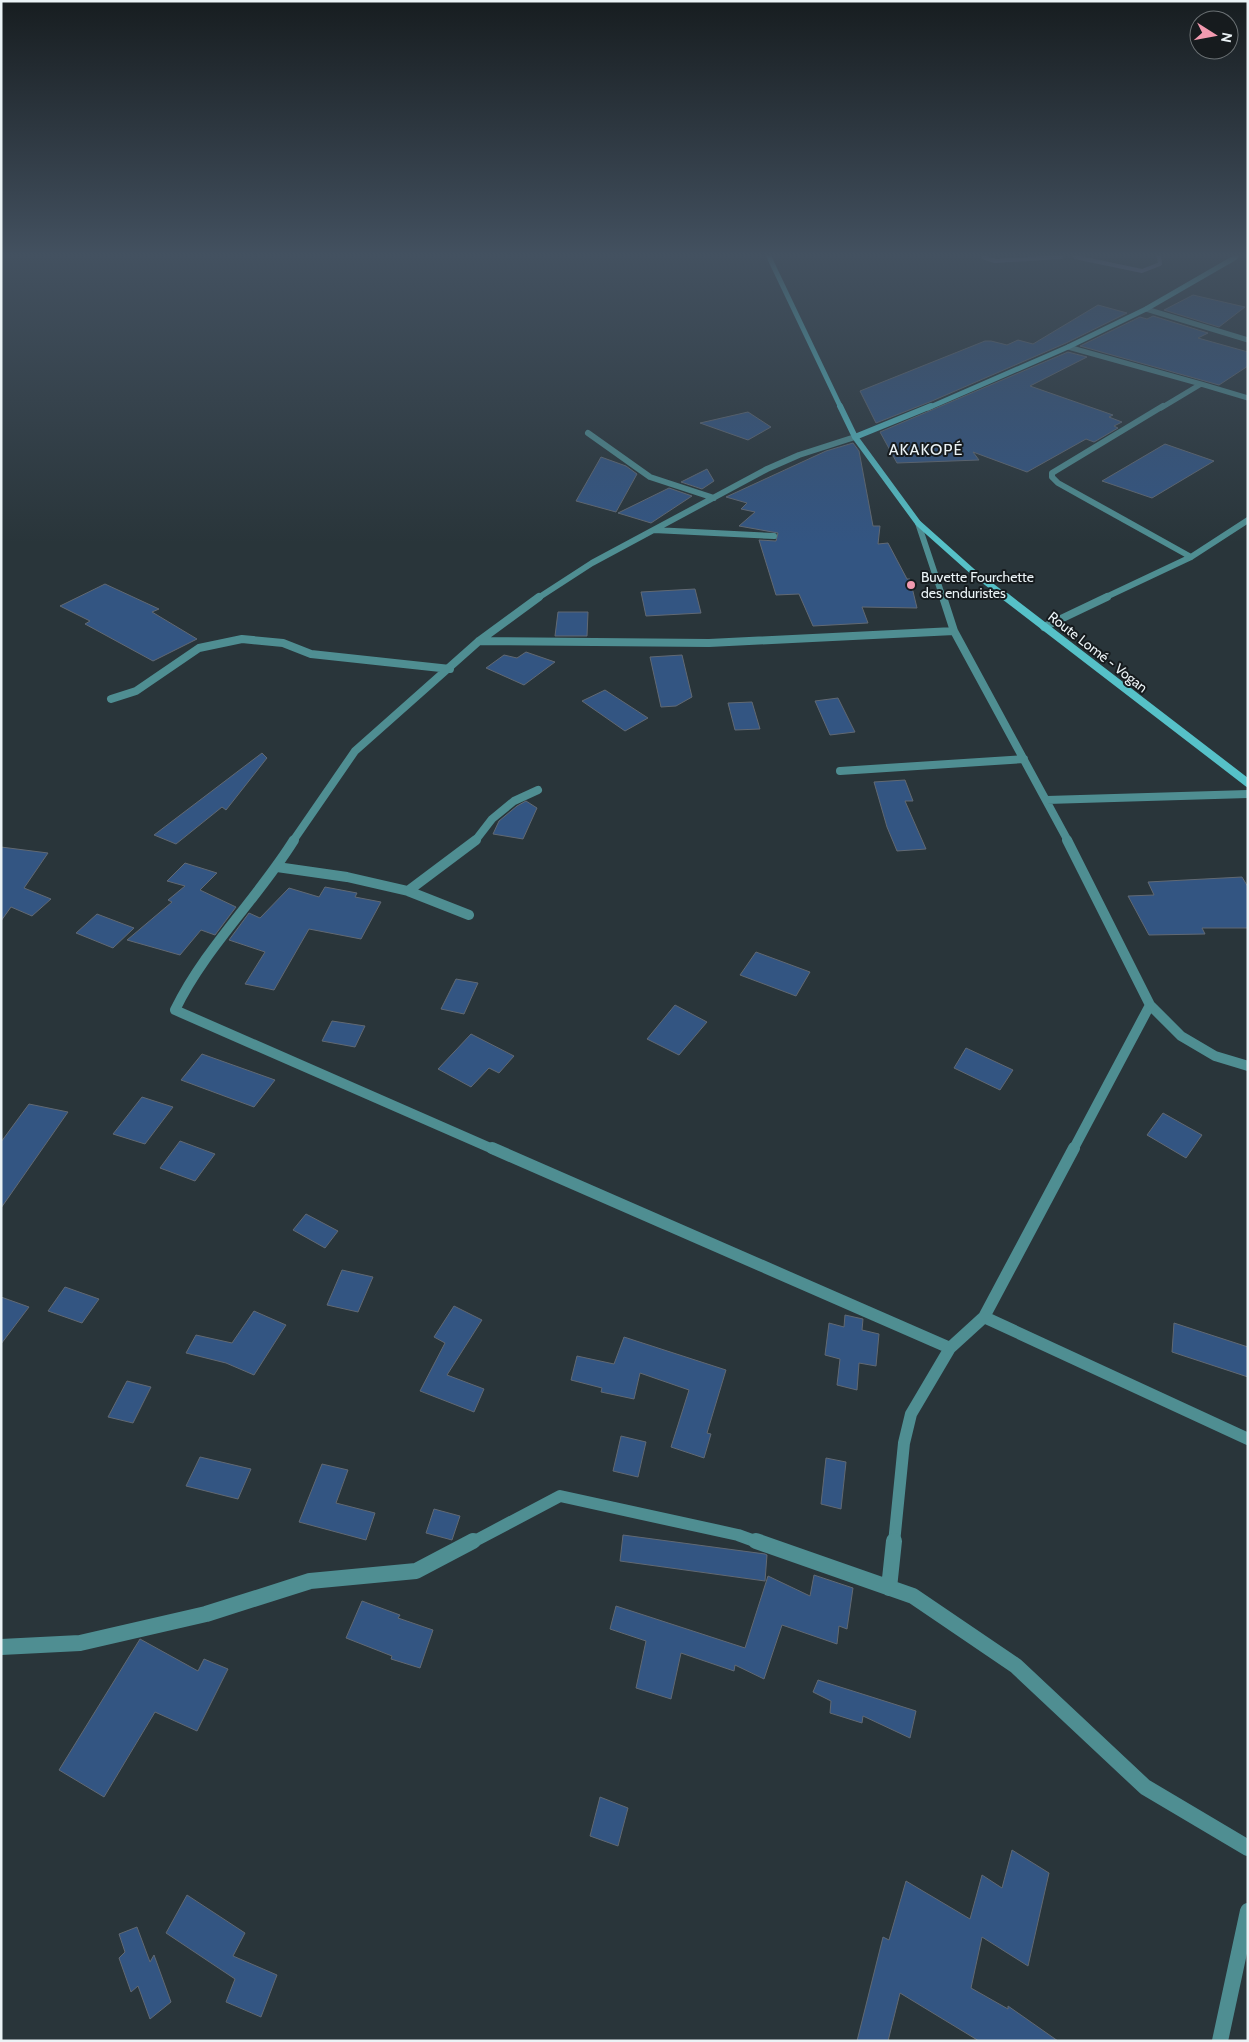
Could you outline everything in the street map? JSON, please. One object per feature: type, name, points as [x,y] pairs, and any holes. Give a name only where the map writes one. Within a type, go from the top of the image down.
[{"type":"main road","name":"Route Lomé - Vogan","points":[[815,352],[855,437],[918,523],[973,572],[1248,783]]},
{"type":"main road","points":[[855,437],[906,418],[1056,352]]},
{"type":"street","points":[[1087,352],[1248,398]]},
{"type":"street","points":[[1191,557],[1058,483],[1052,477],[1052,473],[1201,384]]},
{"type":"street","points":[[588,433],[650,476],[714,498]]},
{"type":"street","points":[[855,437],[799,455],[652,530],[592,563],[538,598],[478,641],[450,669],[355,751],[305,822],[277,867],[188,983],[174,1010],[950,1348]]},
{"type":"street","points":[[1044,627],[1191,557],[1248,520]]},
{"type":"street","points":[[918,523],[954,631],[1047,800],[1150,1005],[1181,1036],[1215,1056],[1248,1066]]},
{"type":"street","points":[[652,530],[774,536]]},
{"type":"street","points":[[478,641],[709,643],[954,631]]},
{"type":"street","points":[[111,699],[136,691],[199,648],[242,639],[283,643],[311,654],[450,669]]},
{"type":"street","points":[[840,771],[1024,758]]},
{"type":"street","points":[[408,891],[475,842],[492,819],[514,801],[538,790]]},
{"type":"street","points":[[1047,800],[1248,794]]},
{"type":"street","points":[[277,867],[347,877],[408,891],[469,915]]},
{"type":"street","points":[[889,1588],[904,1443],[911,1414],[950,1348],[984,1317],[1150,1005]]},
{"type":"street","points":[[984,1317],[1248,1439]]},
{"type":"street","points":[[1,1647],[80,1643],[206,1614],[310,1581],[416,1571],[560,1496],[738,1535],[913,1596],[1016,1666],[1145,1787],[1248,1848]]},
{"type":"street","points":[[1220,2041],[1248,1911]]},
{"type":"building","points":[[957,352],[1045,352],[876,423],[860,391]]},
{"type":"building","points":[[1067,352],[1087,357],[1030,386],[1113,415],[1109,417],[1122,422],[1114,426],[1118,428],[1094,442],[1086,439],[1027,472],[973,452],[979,460],[897,463],[880,432]]},
{"type":"building","points":[[1102,352],[1248,352],[1248,366],[1219,385]]},
{"type":"building","points":[[748,412],[771,427],[748,440],[700,423]]},
{"type":"building","points":[[853,443],[859,451],[873,526],[880,526],[878,544],[888,543],[907,579],[910,579],[917,608],[862,607],[868,623],[813,626],[799,594],[776,595],[759,540],[776,541],[778,533],[739,526],[755,512],[741,509],[747,503],[726,497],[826,451]]},
{"type":"building","points":[[1165,444],[1214,461],[1152,498],[1102,481]]},
{"type":"building","points":[[601,457],[626,466],[637,474],[616,512],[576,501]]},
{"type":"building","points":[[707,469],[714,481],[702,489],[681,482]]},
{"type":"building","points":[[669,488],[692,496],[651,523],[618,513]]},
{"type":"building","points":[[105,584],[159,609],[152,612],[197,639],[153,661],[85,624],[90,621],[60,606]]},
{"type":"building","points":[[695,589],[701,613],[646,616],[641,592]]},
{"type":"building","points":[[558,612],[588,612],[587,636],[555,636]]},
{"type":"building","points":[[526,652],[555,662],[524,685],[486,668],[504,655],[517,658]]},
{"type":"building","points":[[682,655],[692,697],[676,706],[661,707],[650,657]]},
{"type":"building","points":[[605,690],[648,718],[625,731],[582,701]]},
{"type":"building","points":[[838,698],[855,732],[830,735],[815,701]]},
{"type":"building","points":[[752,702],[760,729],[735,730],[728,703]]},
{"type":"building","points":[[262,753],[267,758],[226,810],[222,807],[176,844],[154,835]]},
{"type":"building","points":[[905,780],[913,801],[905,801],[926,849],[897,851],[887,827],[874,782]]},
{"type":"building","points":[[526,801],[537,808],[523,839],[493,834],[499,821]]},
{"type":"building","points":[[1,847],[48,853],[24,888],[51,899],[32,916],[11,907],[1,921]]},
{"type":"building","points":[[185,863],[217,873],[200,890],[236,907],[215,935],[201,930],[180,955],[127,940],[172,902],[168,900],[185,886],[167,881]]},
{"type":"building","points":[[1242,877],[1248,887],[1248,928],[1202,928],[1205,934],[1149,935],[1128,896],[1154,895],[1148,882]]},
{"type":"building","points":[[325,887],[357,893],[355,897],[381,902],[361,939],[309,929],[274,990],[245,984],[265,952],[229,940],[249,913],[260,918],[289,888],[319,897]]},
{"type":"building","points":[[97,914],[134,928],[113,948],[76,933]]},
{"type":"building","points":[[756,952],[810,972],[796,996],[740,975]]},
{"type":"building","points":[[456,979],[478,983],[464,1014],[441,1009]]},
{"type":"building","points":[[675,1005],[707,1022],[679,1055],[647,1039]]},
{"type":"building","points":[[332,1021],[365,1026],[355,1047],[322,1041]]},
{"type":"building","points":[[471,1034],[514,1056],[499,1073],[489,1068],[471,1087],[438,1069]]},
{"type":"building","points":[[966,1048],[1013,1070],[1000,1090],[954,1068]]},
{"type":"building","points":[[202,1054],[275,1080],[254,1107],[181,1080]]},
{"type":"building","points":[[142,1097],[173,1107],[145,1144],[113,1134]]},
{"type":"building","points":[[29,1104],[68,1112],[1,1208],[1,1142]]},
{"type":"building","points":[[1163,1113],[1202,1135],[1186,1158],[1147,1135]]},
{"type":"building","points":[[180,1141],[215,1154],[195,1181],[160,1168]]},
{"type":"building","points":[[306,1214],[338,1231],[325,1248],[293,1230]]},
{"type":"building","points":[[342,1270],[373,1277],[358,1312],[327,1305]]},
{"type":"building","points":[[65,1287],[99,1299],[82,1323],[48,1311]]},
{"type":"building","points":[[1,1297],[29,1307],[1,1344]]},
{"type":"building","points":[[454,1306],[482,1320],[447,1375],[484,1389],[474,1412],[420,1391],[445,1343],[434,1337]]},
{"type":"building","points":[[254,1311],[286,1325],[254,1375],[226,1363],[186,1353],[196,1335],[232,1343]]},
{"type":"building","points":[[845,1315],[863,1319],[862,1330],[879,1334],[876,1366],[859,1363],[857,1390],[837,1385],[840,1359],[825,1355],[829,1323],[844,1327]]},
{"type":"building","points":[[1174,1323],[1248,1347],[1248,1377],[1172,1352]]},
{"type":"building","points":[[624,1337],[726,1370],[707,1433],[711,1434],[704,1458],[671,1447],[689,1390],[640,1373],[634,1399],[601,1392],[602,1388],[571,1380],[577,1356],[614,1364]]},
{"type":"building","points":[[127,1381],[151,1387],[133,1423],[108,1417]]},
{"type":"building","points":[[621,1436],[646,1442],[638,1477],[613,1471]]},
{"type":"building","points":[[200,1457],[251,1469],[238,1499],[186,1486]]},
{"type":"building","points":[[826,1458],[846,1462],[841,1509],[821,1504]]},
{"type":"building","points":[[322,1464],[348,1470],[336,1503],[375,1513],[366,1540],[299,1522]]},
{"type":"building","points":[[434,1509],[460,1516],[452,1540],[426,1533]]},
{"type":"building","points":[[623,1535],[765,1554],[767,1555],[765,1581],[620,1561]]},
{"type":"building","points":[[814,1575],[853,1588],[847,1629],[839,1626],[837,1644],[782,1625],[764,1679],[735,1665],[734,1671],[681,1653],[671,1699],[636,1688],[646,1641],[610,1629],[616,1606],[745,1648],[768,1576],[810,1596]]},
{"type":"building","points":[[362,1601],[400,1615],[398,1618],[433,1630],[420,1668],[391,1659],[392,1656],[346,1638]]},
{"type":"building","points":[[140,1639],[198,1671],[204,1659],[228,1669],[197,1731],[155,1712],[104,1797],[59,1770]]},
{"type":"building","points":[[818,1680],[916,1711],[910,1738],[863,1716],[862,1723],[830,1713],[831,1701],[813,1692]]},
{"type":"building","points":[[600,1797],[628,1808],[618,1846],[590,1836]]},
{"type":"building","points":[[1012,1850],[1049,1873],[1028,1966],[982,1937],[971,1988],[1008,2009],[1008,2006],[1058,2041],[979,2041],[900,1993],[888,2041],[857,2041],[883,1937],[889,1940],[906,1881],[970,1919],[982,1875],[1002,1888]]},
{"type":"building","points":[[187,1895],[245,1933],[233,1956],[277,1975],[261,2017],[226,2002],[235,1979],[166,1933]]},
{"type":"building","points":[[137,1927],[150,1962],[154,1955],[171,2002],[150,2019],[138,1986],[131,1992],[119,1958],[125,1952],[119,1934]]},
{"type":"place","name":"Buvette Fourchette des enduristes","points":[[911,585]]},
{"type":"district","name":"AKAKOPÉ","points":[[926,449]]}]
